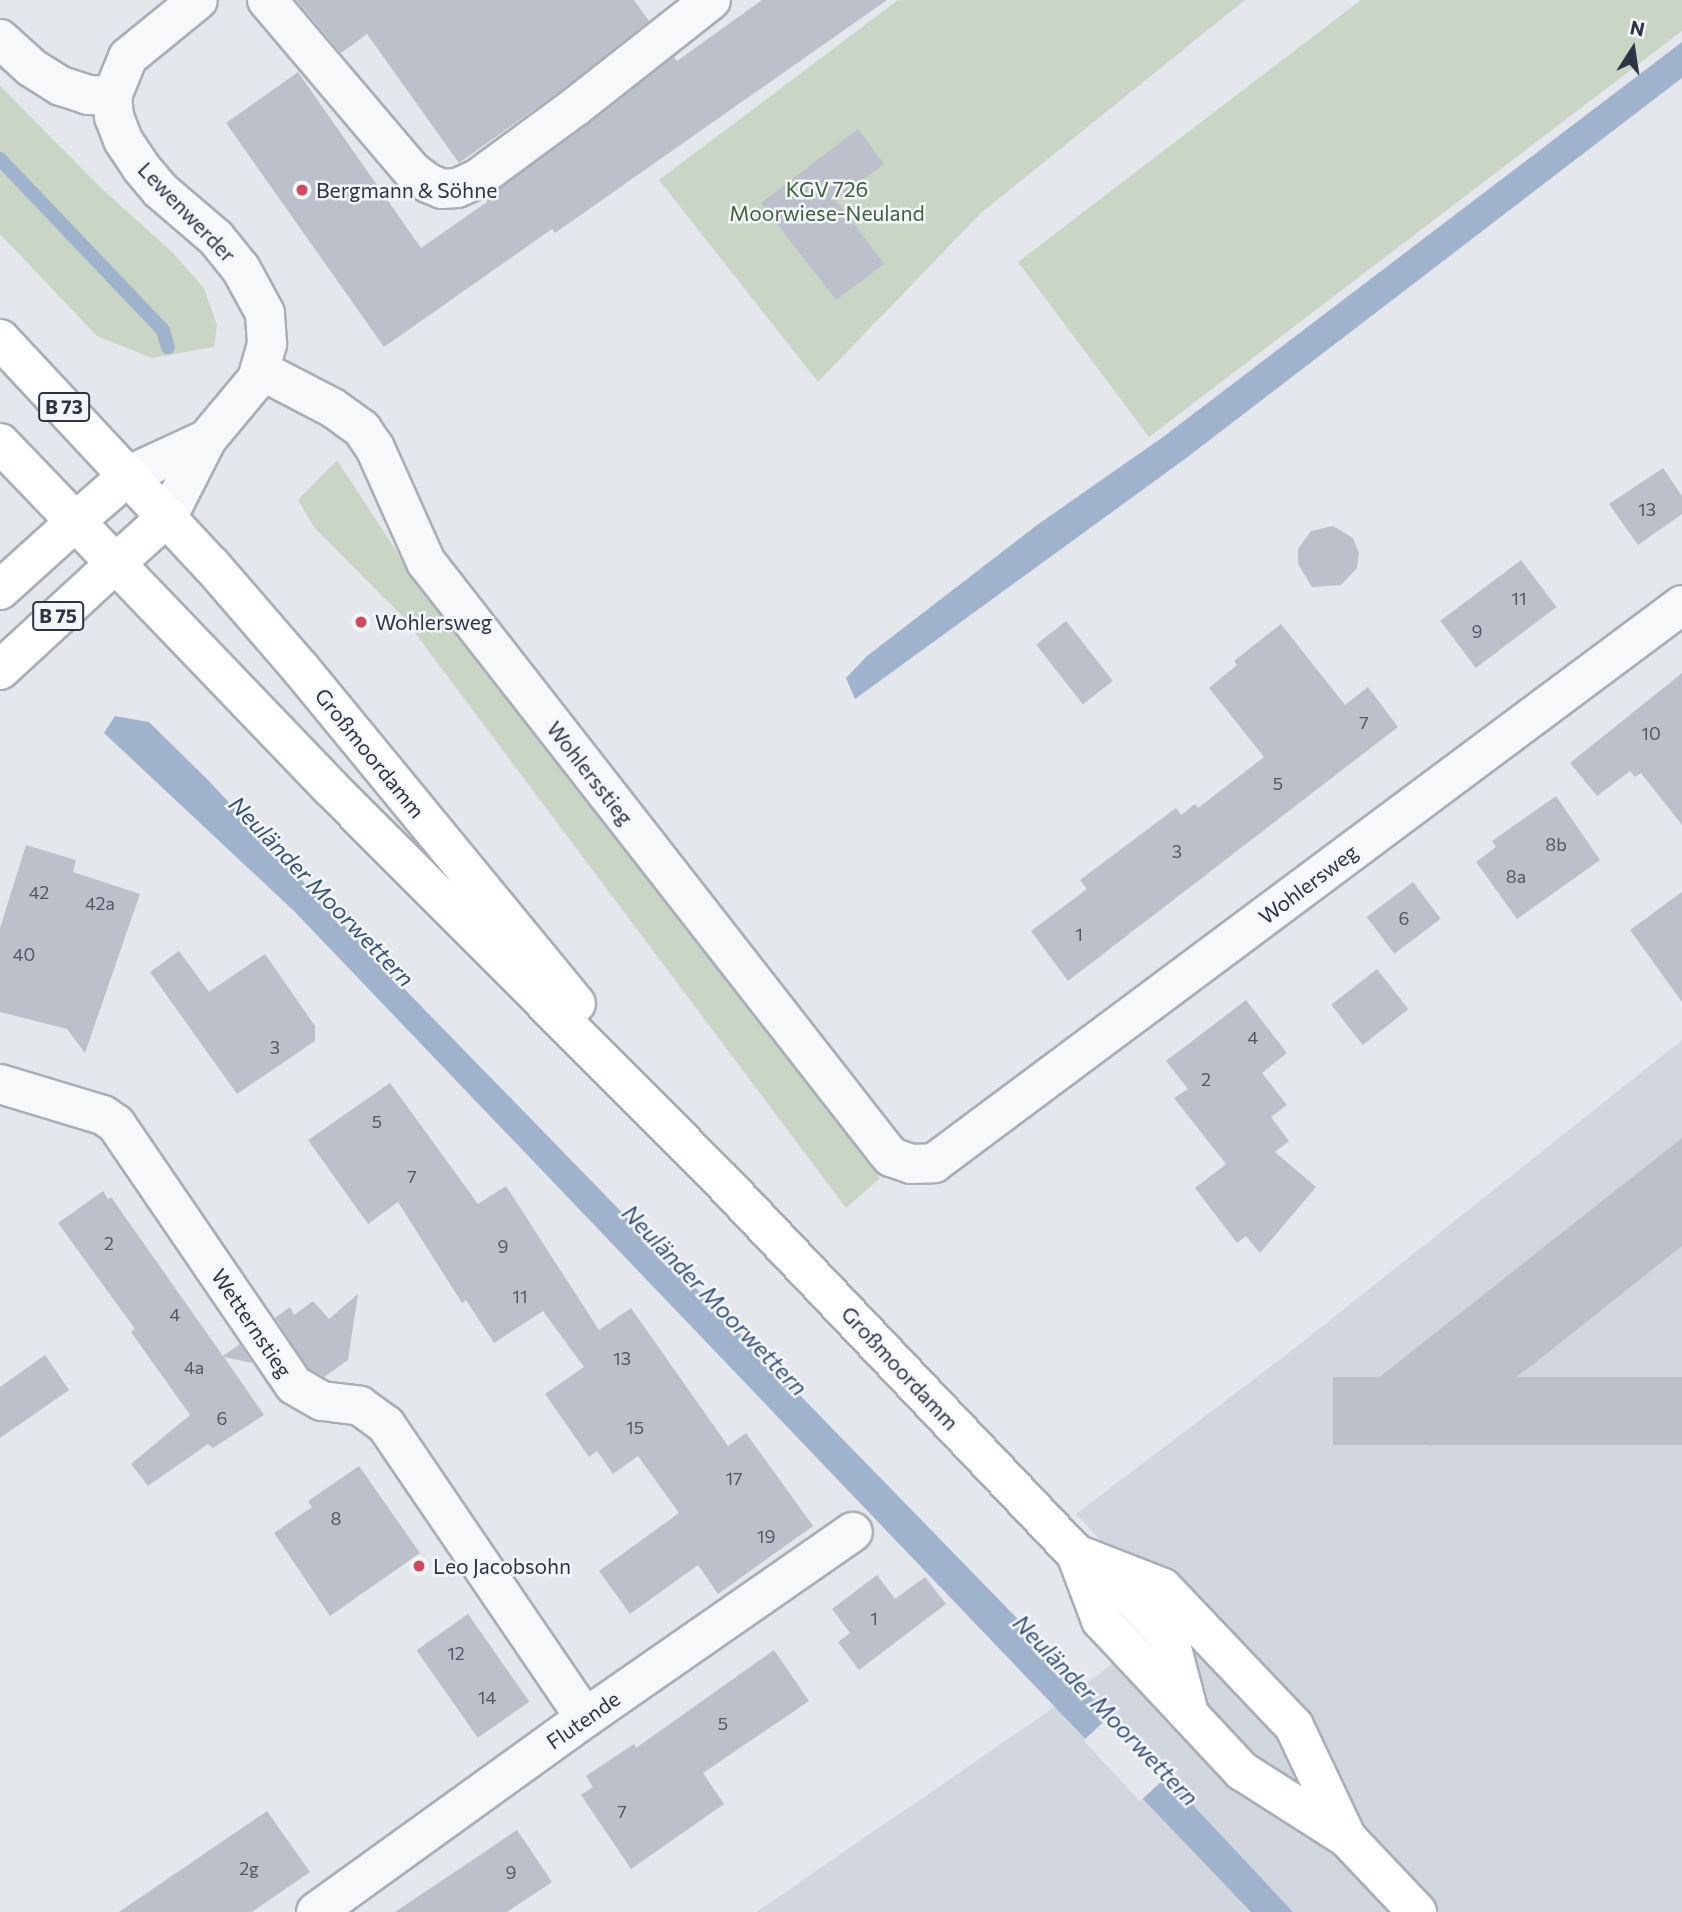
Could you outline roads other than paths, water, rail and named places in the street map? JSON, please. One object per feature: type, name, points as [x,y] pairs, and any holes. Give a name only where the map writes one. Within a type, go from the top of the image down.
[{"type":"main road","name":"Großmoordamm","points":[[0,339],[168,516],[301,669],[723,1182]]},
{"type":"main road","name":"Großmoordamm","points":[[0,443],[332,789],[723,1182],[1076,1554],[1101,1620],[1242,1771],[1347,1838],[1417,1912]]},
{"type":"main road","points":[[76,521],[129,475]]},
{"type":"main road","points":[[116,563],[168,516]]},
{"type":"main road","name":"B 75","points":[[0,590],[76,521]]},
{"type":"main road","name":"B 75","points":[[0,670],[116,563]]},
{"type":"main road","name":"Großmoordamm","points":[[1076,1554],[1163,1588],[1294,1726],[1347,1838]]},
{"type":"street","points":[[0,39],[32,68],[61,86],[88,94],[112,96],[128,57],[198,0]]},
{"type":"street","points":[[267,0],[412,171],[442,189],[457,188],[477,179],[575,107],[711,0]]},
{"type":"street","name":"Lewenwerder","points":[[112,96],[114,117],[122,140],[141,167],[160,190],[216,238],[256,293],[265,313],[267,343],[260,370],[246,394],[207,439]]},
{"type":"street","name":"Wohlersstieg","points":[[260,370],[333,408],[362,429],[374,447],[426,562],[508,668],[891,1157],[911,1164],[934,1163]]},
{"type":"street","points":[[129,475],[207,439]]},
{"type":"street","points":[[168,516],[207,439]]},
{"type":"street","name":"Wohlersweg","points":[[934,1163],[1682,605]]},
{"type":"street","name":"Wetternstieg","points":[[0,1084],[103,1115],[116,1124],[294,1385],[322,1401],[359,1406],[386,1425],[585,1718]]},
{"type":"street","name":"Flutende","points":[[316,1912],[585,1718],[853,1532]]},
{"type":"water","points":[[1682,42],[1682,78],[1185,459],[855,699],[846,678],[867,656],[1037,525],[1163,437]]},
{"type":"water","points":[[115,716],[149,722],[208,780],[385,969],[1045,1647],[1293,1912],[1251,1912],[294,911],[104,733]]},
{"type":"waterway","name":"Neuländer Moorwettern","points":[[0,159],[163,330],[168,347]]},
{"type":"place","name":"Bergmann & Söhne","points":[[302,190]]},
{"type":"place","name":"Wohlersweg","points":[[361,622]]},
{"type":"place","name":"Leo Jacobsohn","points":[[419,1566]]},
{"type":"park label","name":"KGV 726 Moorwiese-Neuland","points":[[827,201]]}]
